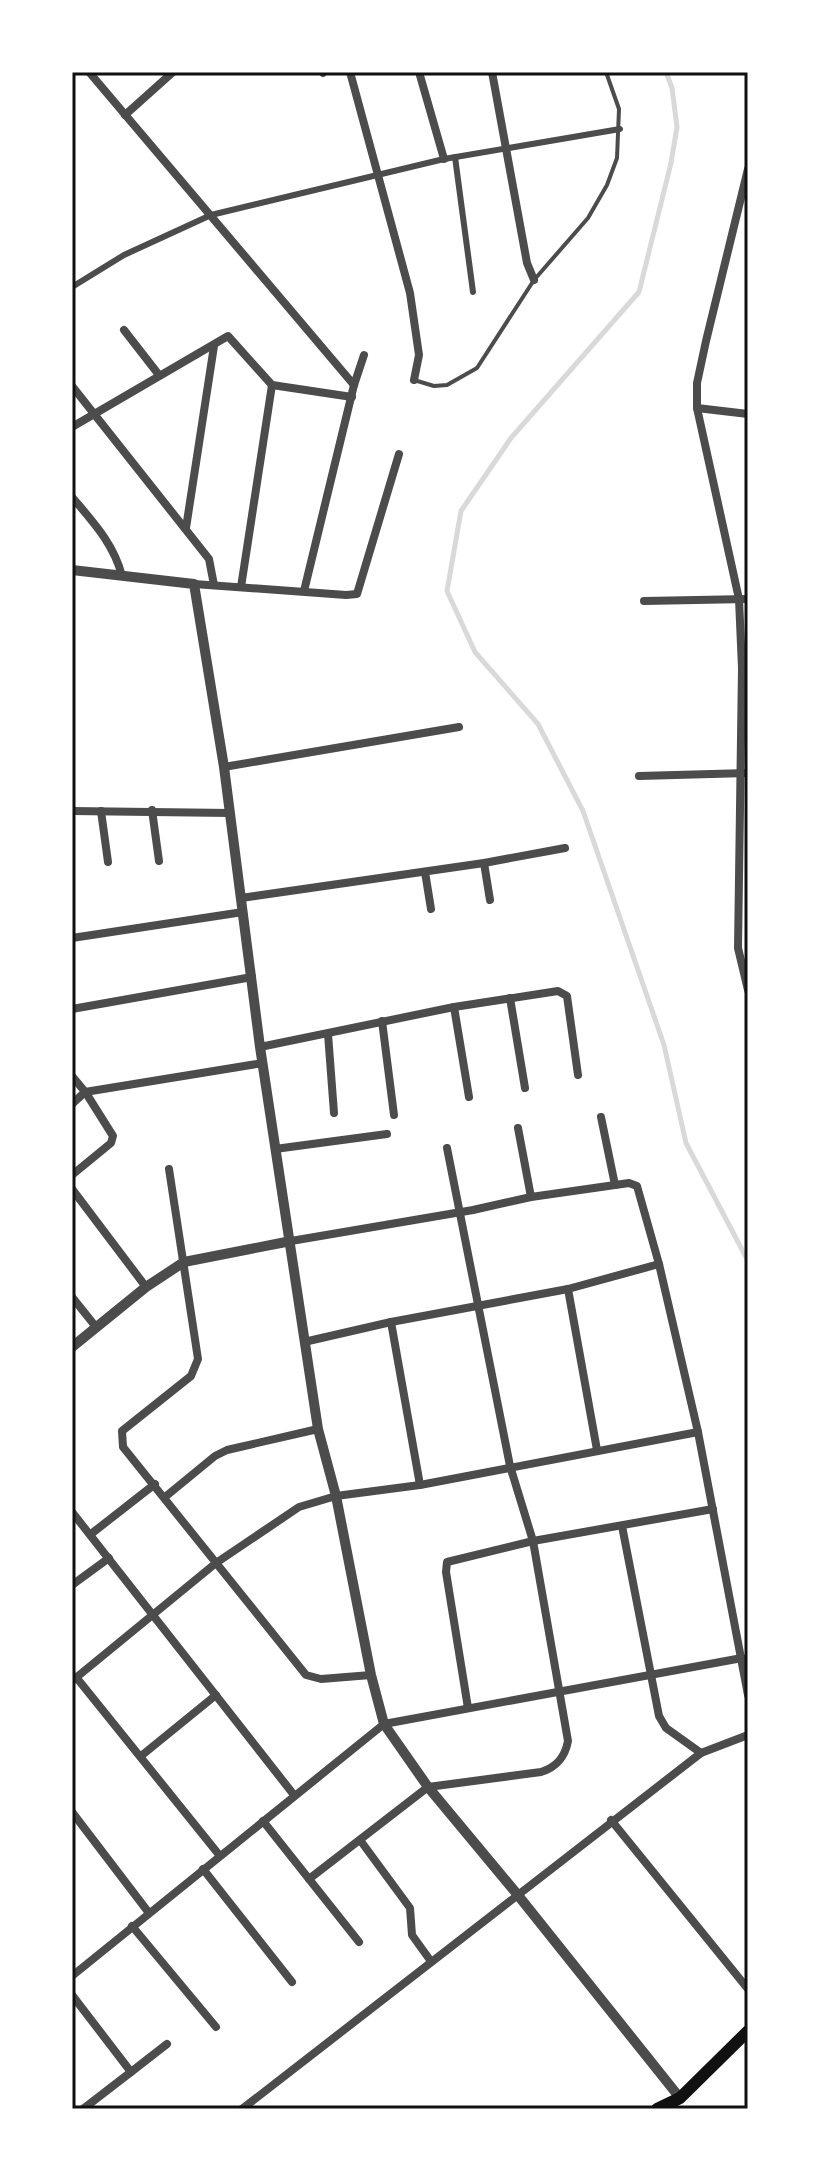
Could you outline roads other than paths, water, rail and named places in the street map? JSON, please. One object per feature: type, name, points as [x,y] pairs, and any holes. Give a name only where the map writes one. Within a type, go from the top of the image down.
[{"type":"main road","points":[[657,2109],[677,2104],[748,2031]]},
{"type":"street","points":[[89,72],[354,385]]},
{"type":"street","points":[[125,115],[173,72]]},
{"type":"street","points":[[350,72],[410,293],[419,355],[414,380]]},
{"type":"street","points":[[419,72],[444,159]]},
{"type":"street","points":[[492,72],[527,263],[534,280]]},
{"type":"street","points":[[72,287],[124,255],[211,215],[444,159],[620,129]]},
{"type":"street","points":[[455,157],[473,292]]},
{"type":"street","points":[[748,169],[697,383],[697,408],[744,599],[743,948],[748,990]]},
{"type":"street","points":[[124,330],[159,375]]},
{"type":"street","points":[[72,427],[225,337],[231,338],[272,385],[352,397]]},
{"type":"street","points":[[186,528],[214,346]]},
{"type":"street","points":[[304,591],[364,355]]},
{"type":"street","points":[[241,587],[272,385]]},
{"type":"street","points":[[72,386],[209,559],[214,585]]},
{"type":"street","points":[[697,408],[748,414]]},
{"type":"street","points":[[72,570],[194,584],[357,594],[399,454]]},
{"type":"street","points":[[72,497],[106,538],[115,553],[122,576]]},
{"type":"street","points":[[194,584],[224,767],[260,1047],[318,1429],[336,1496],[371,1675],[384,1724],[428,1787],[517,1894],[677,2104]]},
{"type":"street","points":[[644,601],[744,599]]},
{"type":"street","points":[[224,767],[459,727]]},
{"type":"street","points":[[639,776],[744,773]]},
{"type":"street","points":[[152,810],[159,861]]},
{"type":"street","points":[[72,811],[230,813]]},
{"type":"street","points":[[101,811],[108,862]]},
{"type":"street","points":[[241,898],[484,863],[565,848]]},
{"type":"street","points":[[484,863],[490,900]]},
{"type":"street","points":[[425,872],[431,909]]},
{"type":"street","points":[[72,938],[243,912]]},
{"type":"street","points":[[72,1009],[252,977]]},
{"type":"street","points":[[260,1047],[454,1007],[558,991],[565,994],[578,1075]]},
{"type":"street","points":[[510,998],[525,1088]]},
{"type":"street","points":[[454,1007],[469,1097]]},
{"type":"street","points":[[382,1021],[394,1115]]},
{"type":"street","points":[[328,1034],[334,1113]]},
{"type":"street","points":[[72,1104],[85,1092],[263,1063]]},
{"type":"street","points":[[72,1076],[112,1134],[111,1143],[72,1175]]},
{"type":"street","points":[[601,1117],[615,1185]]},
{"type":"street","points":[[518,1128],[531,1197]]},
{"type":"street","points":[[275,1149],[387,1134]]},
{"type":"street","points":[[309,1879],[428,1787],[541,1772],[552,1769],[566,1752],[568,1741],[533,1541],[510,1466],[479,1305],[457,1211],[447,1148]]},
{"type":"street","points":[[169,1169],[198,1359],[191,1376],[122,1431],[123,1447],[306,1675],[321,1679],[371,1675]]},
{"type":"street","points":[[72,1347],[146,1287],[184,1262],[531,1197],[629,1183],[639,1189],[659,1264],[698,1432],[748,1695]]},
{"type":"street","points":[[72,1189],[146,1287]]},
{"type":"street","points":[[304,1342],[391,1322],[568,1289],[659,1264]]},
{"type":"street","points":[[568,1289],[597,1450]]},
{"type":"street","points":[[72,1297],[96,1327]]},
{"type":"street","points":[[391,1322],[420,1485]]},
{"type":"street","points":[[165,1497],[215,1456],[227,1450],[318,1429]]},
{"type":"street","points":[[220,1856],[141,1756],[74,1679],[216,1563],[288,1513],[336,1496],[420,1485],[698,1432]]},
{"type":"street","points":[[91,1534],[155,1484]]},
{"type":"street","points":[[468,1708],[445,1565],[450,1560],[533,1541],[713,1509]]},
{"type":"street","points":[[72,1512],[294,1795]]},
{"type":"street","points":[[622,1526],[659,1716],[666,1728],[701,1753]]},
{"type":"street","points":[[72,1585],[109,1558]]},
{"type":"street","points":[[72,1976],[384,1724],[742,1658]]},
{"type":"street","points":[[141,1756],[216,1695]]},
{"type":"street","points":[[242,2109],[430,1960],[701,1753],[748,1735]]},
{"type":"street","points":[[72,1812],[76,1825],[149,1913]]},
{"type":"street","points":[[611,1820],[748,1989]]},
{"type":"street","points":[[263,1821],[359,1942]]},
{"type":"street","points":[[360,1840],[410,1908],[412,1935],[430,1960]]},
{"type":"street","points":[[203,1869],[292,1982]]},
{"type":"street","points":[[132,1926],[216,2027]]},
{"type":"street","points":[[72,1959],[80,1969]]},
{"type":"street","points":[[72,1995],[131,2072]]},
{"type":"street","points":[[83,2109],[167,2044]]},
{"type":"lane","points":[[414,380],[434,386],[447,385],[477,368],[534,280],[588,218],[617,158],[619,109],[606,72]]},
{"type":"waterway","points":[[666,72],[672,88],[677,127],[639,292],[511,438],[461,511],[447,591],[475,652],[538,724],[583,811],[664,1045],[686,1143],[748,1261]]}]
